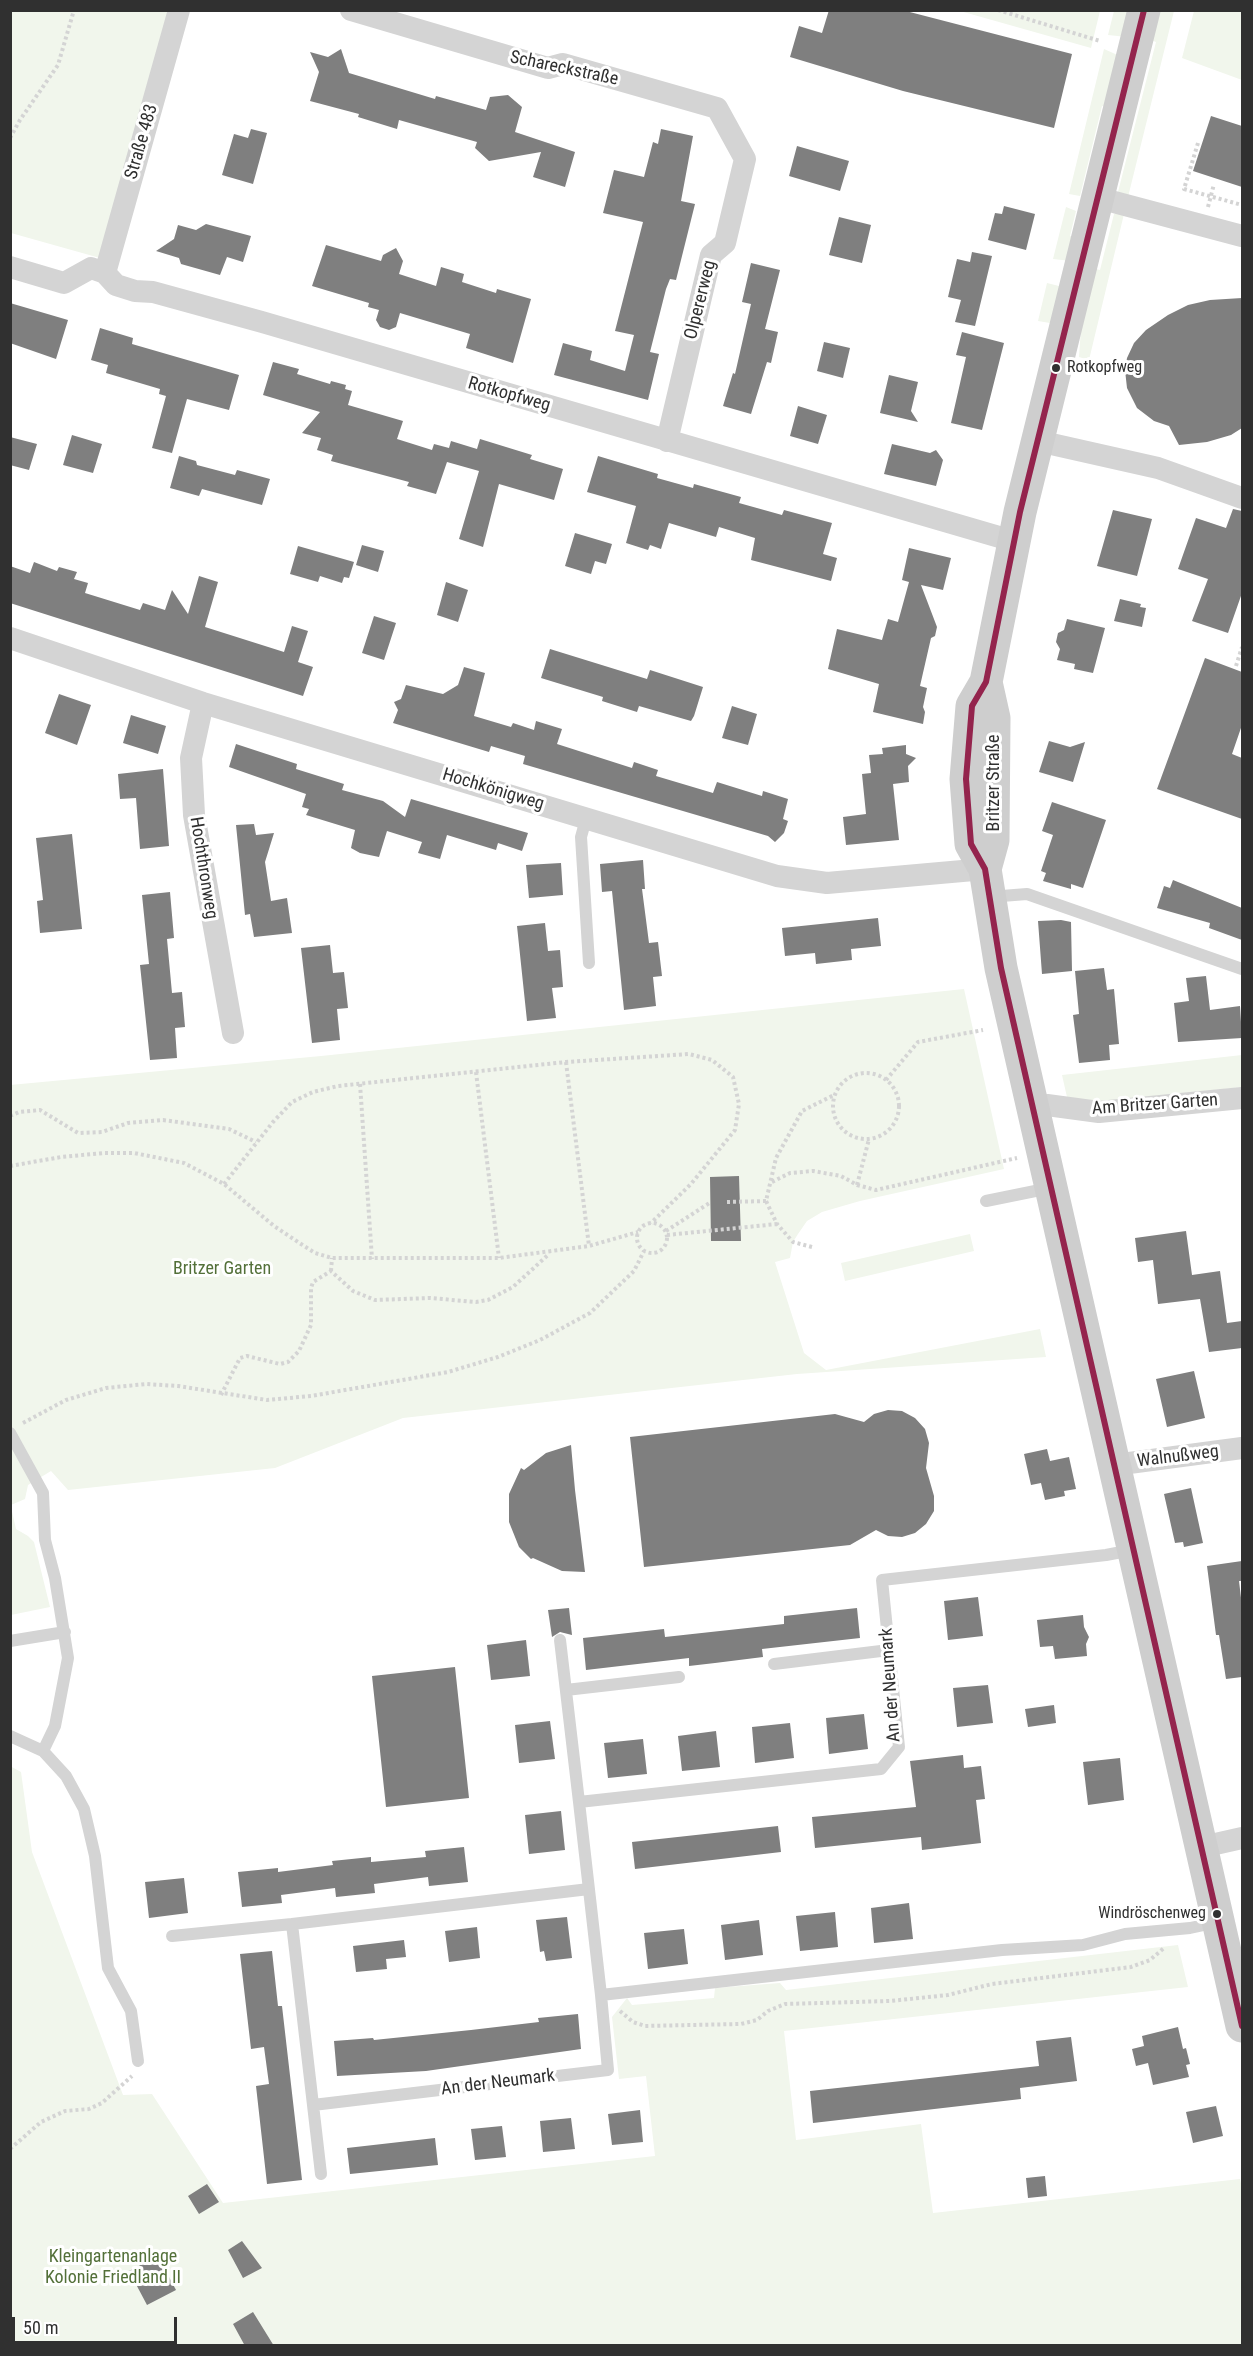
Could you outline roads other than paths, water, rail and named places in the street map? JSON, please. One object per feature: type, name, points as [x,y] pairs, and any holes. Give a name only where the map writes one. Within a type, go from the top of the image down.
[{"type":"main road","name":"Britzer Straße","points":[[1144,10],[1013,541],[987,682],[972,706],[966,779],[971,844],[987,883],[1001,968],[1242,2026]]},
{"type":"street","name":"Straße 483","points":[[105,273],[179,10]]},
{"type":"street","name":"Schareckstraße","points":[[351,10],[548,68],[563,64],[717,108],[731,132]]},
{"type":"street","name":"Olpererweg","points":[[667,441],[711,255],[725,243],[745,159],[731,132]]},
{"type":"street","points":[[1099,198],[1242,236]]},
{"type":"street","points":[[10,267],[64,283],[91,268],[105,273]]},
{"type":"street","name":"Rotkopfweg","points":[[105,273],[116,285],[135,291],[153,292],[262,322],[1013,541]]},
{"type":"street","points":[[1038,441],[1158,468],[1242,498]]},
{"type":"street","name":"Hochkönigweg","points":[[10,638],[203,703],[777,876],[827,883],[987,883]]},
{"type":"street","name":"Hochthronweg","points":[[203,703],[191,758],[194,815],[233,1033]]},
{"type":"street","name":"Am Britzer Garten","points":[[1033,1107],[1047,1105],[1099,1112],[1242,1098]]},
{"type":"street","name":"Walnußweg","points":[[1114,1465],[1242,1448]]},
{"type":"street","points":[[1202,1847],[1242,1838]]},
{"type":"lane","points":[[586,819],[581,837],[589,963]]},
{"type":"lane","points":[[987,883],[1027,894],[1242,969]]},
{"type":"lane","points":[[987,1202],[1051,1187]]},
{"type":"lane","points":[[15,1429],[43,1493],[45,1540],[65,1632],[68,1658],[62,1700],[55,1726],[43,1751]]},
{"type":"lane","name":"An der Neumark","points":[[579,1802],[881,1769],[899,1747],[882,1580],[1106,1555],[1133,1549]]},
{"type":"lane","points":[[10,1641],[65,1632]]},
{"type":"lane","name":"An der Neumark","points":[[314,2106],[608,2070],[560,1640]]},
{"type":"lane","points":[[774,1665],[890,1650]]},
{"type":"lane","points":[[566,1689],[679,1677]]},
{"type":"lane","points":[[10,1736],[43,1751],[66,1776],[84,1809],[96,1856],[108,1968],[131,2011],[138,2061]]},
{"type":"lane","points":[[172,1936],[589,1889]]},
{"type":"lane","points":[[601,1995],[1002,1950],[1083,1946],[1125,1934],[1219,1922]]},
{"type":"lane","points":[[292,1924],[321,2174]]},
{"type":"place","name":"Rotkopfweg","points":[[1056,368]]},
{"type":"place","name":"Windröschenweg","points":[[1217,1914]]},
{"type":"park label","name":"Britzer Garten","points":[[222,1269]]},
{"type":"park label","name":"Kleingartenanlage Kolonie Friedland II","points":[[113,2267]]}]
